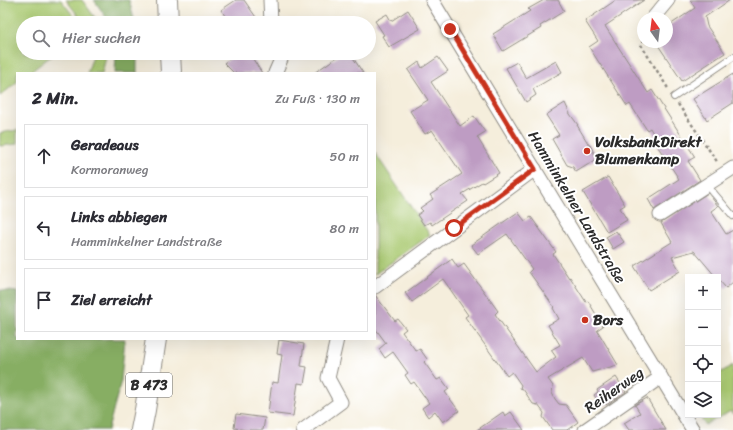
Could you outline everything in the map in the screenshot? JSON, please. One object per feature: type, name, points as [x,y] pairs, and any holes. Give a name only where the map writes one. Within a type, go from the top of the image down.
[{"type":"main road","points":[[167,0],[168,16]]},
{"type":"main road","points":[[170,60],[171,72]]},
{"type":"main road","name":"B 473","points":[[141,430],[156,340]]},
{"type":"street","points":[[270,0],[271,16]]},
{"type":"street","name":"Hamminkelner Landstraße","points":[[432,0],[693,430]]},
{"type":"street","points":[[658,12],[668,0]]},
{"type":"street","points":[[275,72],[281,60]]},
{"type":"street","points":[[376,286],[535,169]]},
{"type":"street","points":[[660,215],[729,171]]},
{"type":"street","points":[[303,430],[341,402],[328,378],[337,340]]},
{"type":"street","name":"Reiherweg","points":[[585,430],[661,377]]},
{"type":"lane","points":[[674,97],[733,57]]},
{"type":"lane","points":[[706,185],[733,216]]},
{"type":"path","points":[[643,48],[714,157],[729,171]]},
{"type":"green space","points":[[0,0],[61,0],[74,16],[16,16],[16,60],[46,60],[30,72],[16,72],[16,83],[0,96]]},
{"type":"green space","points":[[66,0],[82,0],[94,16],[79,16]]},
{"type":"green space","points":[[94,0],[129,0],[133,16],[105,16]]},
{"type":"green space","points":[[92,60],[105,60],[102,72],[87,72]]},
{"type":"green space","points":[[116,60],[137,60],[137,72],[115,72]]},
{"type":"green space","points":[[16,130],[16,144],[0,146],[0,133]]},
{"type":"green space","points":[[376,154],[430,235],[376,273]]},
{"type":"green space","points":[[0,290],[16,292],[16,340],[125,340],[121,381],[108,430],[0,430]]},
{"type":"green space","points":[[733,365],[733,415],[731,411],[721,416],[721,372]]},
{"type":"green space","points":[[701,418],[718,418],[705,425]]},
{"type":"building","points":[[236,0],[244,0],[255,16],[225,16],[221,10]]},
{"type":"building","points":[[544,0],[558,0],[564,11],[540,26],[541,28],[503,51],[493,34],[530,11],[528,9]]},
{"type":"building","points":[[616,0],[644,0],[605,26],[648,93],[652,90],[695,157],[688,161],[700,180],[654,210],[648,199],[679,179],[658,147],[660,146],[650,128],[647,130],[630,104],[627,106],[589,47],[598,41],[585,21]]},
{"type":"building","points":[[690,0],[730,0],[705,17],[707,26],[725,53],[682,81],[660,48],[673,48],[673,23],[695,8]]},
{"type":"building","points":[[408,10],[420,29],[389,47],[382,36],[384,35],[376,20],[387,14],[391,21]]},
{"type":"building","points":[[438,57],[448,71],[431,82],[460,126],[474,116],[485,132],[477,137],[499,173],[462,194],[468,201],[432,225],[430,222],[424,225],[417,215],[423,211],[420,208],[433,199],[430,195],[462,174],[432,130],[425,134],[410,111],[428,100],[408,70],[419,62],[422,68]]},
{"type":"building","points":[[228,60],[254,60],[261,72],[233,72],[224,63]]},
{"type":"building","points":[[333,60],[355,60],[362,72],[315,72]]},
{"type":"building","points":[[556,61],[562,72],[533,89],[536,95],[526,102],[506,68],[517,62],[526,78]]},
{"type":"building","points":[[733,74],[733,103],[707,120],[693,99]]},
{"type":"building","points":[[565,103],[597,159],[576,172],[573,167],[567,165],[552,139],[559,135],[546,115]]},
{"type":"building","points":[[608,177],[625,205],[620,208],[627,220],[607,232],[583,192]]},
{"type":"building","points":[[708,193],[718,206],[711,211],[726,234],[733,230],[733,282],[726,288],[721,282],[721,274],[713,274],[694,251],[672,257],[680,271],[649,290],[634,266],[672,242],[661,223]]},
{"type":"building","points":[[518,212],[525,221],[531,217],[556,252],[553,254],[586,302],[588,301],[603,326],[597,330],[618,365],[592,372],[583,358],[548,379],[553,386],[552,393],[555,399],[559,404],[566,405],[578,422],[567,430],[552,430],[543,417],[544,413],[538,405],[533,404],[523,389],[520,388],[521,385],[512,372],[507,376],[465,317],[468,315],[443,279],[412,302],[405,293],[452,259],[458,268],[464,264],[498,311],[495,314],[536,372],[556,357],[551,350],[560,345],[548,325],[559,319],[553,308],[554,307],[529,272],[532,269],[507,234],[478,254],[471,245]]},
{"type":"building","points":[[616,231],[624,242],[613,249],[606,237]]},
{"type":"building","points":[[376,296],[395,321],[398,319],[406,329],[402,332],[416,351],[420,349],[427,359],[424,362],[437,380],[441,378],[449,389],[445,392],[459,411],[443,422],[435,411],[428,417],[422,408],[429,403],[414,382],[411,384],[405,375],[408,373],[393,352],[385,358],[379,349],[386,343],[376,329]]},
{"type":"building","points":[[279,340],[304,344],[301,366],[307,367],[304,384],[298,383],[293,416],[268,413],[272,382],[278,383],[282,355],[277,354]]},
{"type":"building","points":[[616,377],[626,392],[606,405],[603,401],[599,403],[594,395],[598,392],[597,390]]},
{"type":"building","points":[[647,398],[666,430],[629,430],[624,423],[640,413],[635,405]]},
{"type":"building","points":[[503,412],[505,416],[511,412],[524,430],[477,430]]},
{"type":"building","points":[[236,414],[265,418],[263,430],[234,428]]},
{"type":"place","name":"VolksbankDirekt Blumenkamp","points":[[587,151]]},
{"type":"place","name":"Bors","points":[[585,320]]},
{"type":"route","points":[[450,29],[535,169],[454,228]]}]
